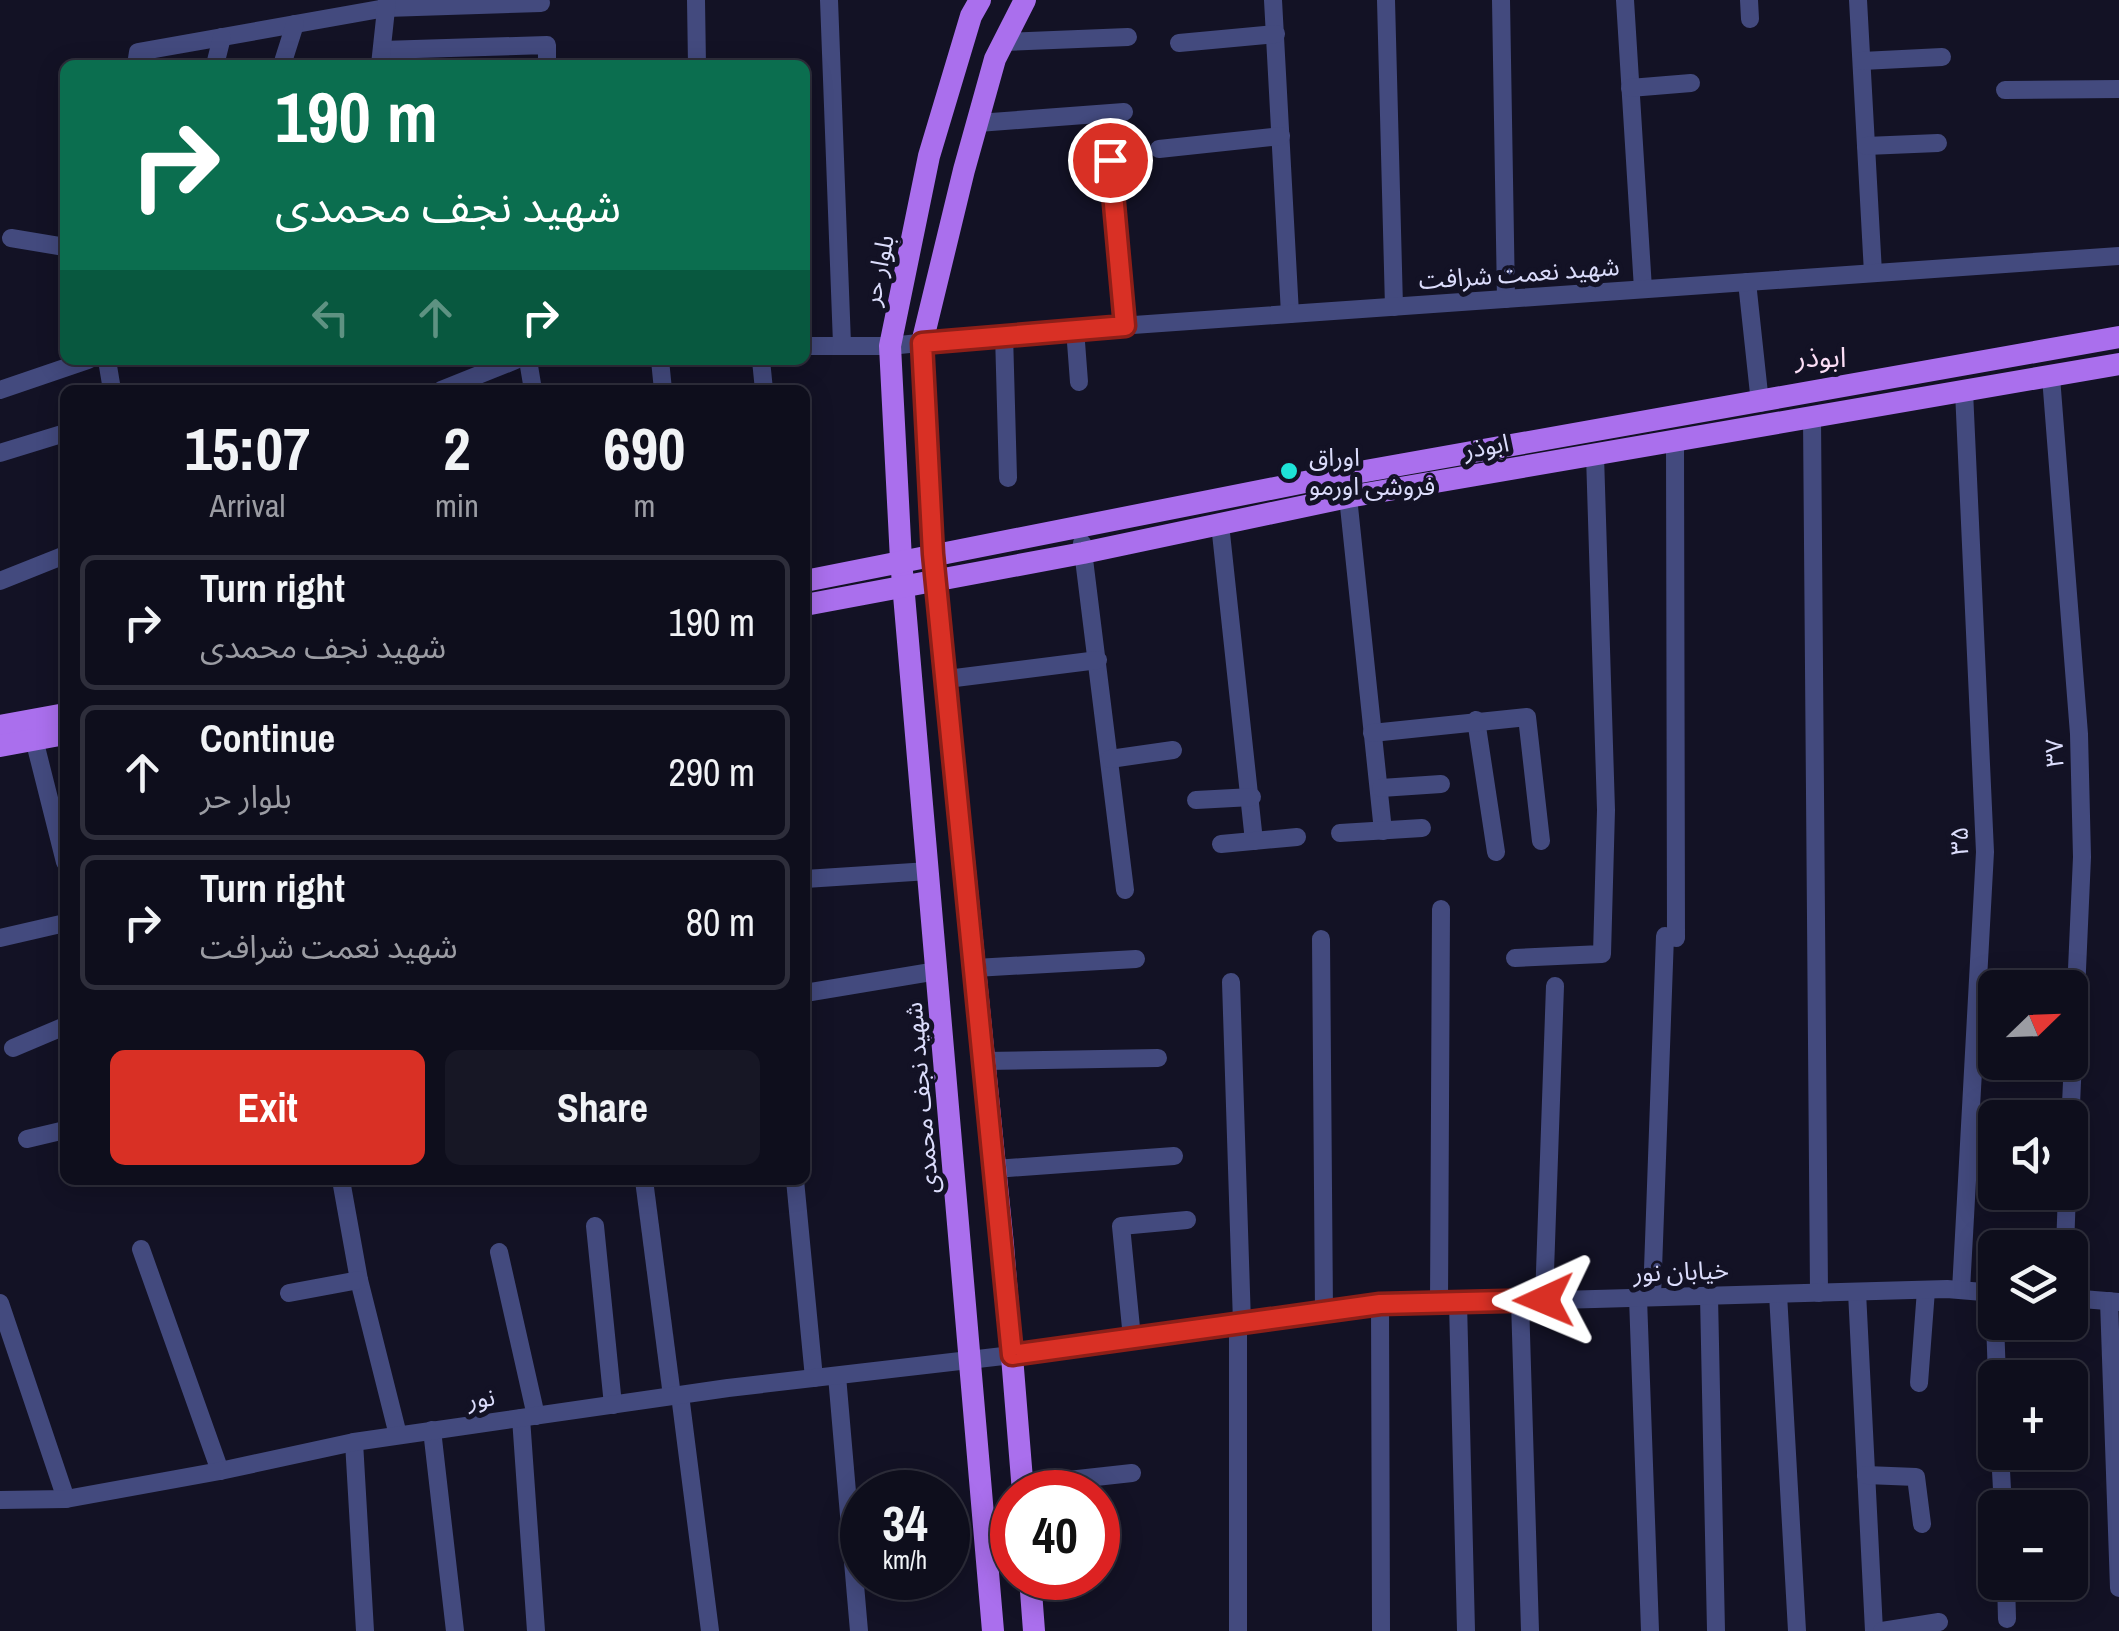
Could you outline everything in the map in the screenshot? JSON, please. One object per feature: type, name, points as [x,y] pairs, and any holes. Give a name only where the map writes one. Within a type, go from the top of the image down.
[{"type":"main road","name":"بلوار حر","points":[[902,560],[890,346],[929,156],[971,16],[980,0]]},
{"type":"main road","points":[[1021,1470],[933,554],[922,343],[978,123],[1003,42],[1025,0]]},
{"type":"main road","name":"ابوذر","points":[[902,560],[1080,527],[1316,492],[1760,403],[2119,337]]},
{"type":"main road","name":"ابوذر","points":[[810,604],[1220,524],[1316,492],[1348,497],[2119,364]]},
{"type":"main road","points":[[810,579],[902,560]]},
{"type":"main road","name":"شهید نجف محمدی","points":[[902,560],[993,1631]]},
{"type":"main road","points":[[0,726],[60,715]]},
{"type":"main road","points":[[0,746],[60,735]]},
{"type":"main road","points":[[937,971],[975,968]]},
{"type":"main road","points":[[1032,1600],[1034,1631]]},
{"type":"street","points":[[696,0],[697,60]]},
{"type":"street","points":[[829,0],[842,344]]},
{"type":"street","points":[[1273,0],[1290,314]]},
{"type":"street","points":[[1386,0],[1394,307]]},
{"type":"street","points":[[1501,0],[1506,299]]},
{"type":"street","points":[[1625,0],[1642,289]]},
{"type":"street","points":[[1748,0],[1750,20]]},
{"type":"street","points":[[1858,0],[1873,274]]},
{"type":"street","points":[[137,60],[138,52],[386,4],[541,3]]},
{"type":"street","points":[[386,4],[381,57],[547,44],[548,60]]},
{"type":"street","points":[[284,60],[296,24]]},
{"type":"street","points":[[1179,43],[1276,34]]},
{"type":"street","points":[[216,60],[222,37]]},
{"type":"street","points":[[1003,42],[1128,37]]},
{"type":"street","points":[[1862,61],[1942,57]]},
{"type":"street","points":[[1630,88],[1691,83]]},
{"type":"street","points":[[2006,90],[2119,89]]},
{"type":"street","points":[[978,123],[1124,112]]},
{"type":"street","points":[[1159,149],[1281,136]]},
{"type":"street","points":[[1866,146],[1938,143]]},
{"type":"street","points":[[1110,160],[1125,326]]},
{"type":"street","points":[[11,238],[60,246]]},
{"type":"street","name":"شهید نعمت شرافت","points":[[810,346],[890,346],[1004,334],[2119,256]]},
{"type":"street","points":[[1747,282],[1760,403]]},
{"type":"street","points":[[1074,329],[1079,382]]},
{"type":"street","points":[[1004,334],[1008,478]]},
{"type":"street","points":[[0,390],[73,365]]},
{"type":"street","points":[[454,385],[504,365]]},
{"type":"street","name":"۳۷","points":[[2051,377],[2080,752],[2082,856],[2071,1100]]},
{"type":"street","name":"۳۵","points":[[1961,1290],[1985,852],[1964,391]]},
{"type":"street","points":[[1812,418],[1819,1293]]},
{"type":"street","points":[[0,453],[60,435]]},
{"type":"street","points":[[1650,1631],[1645,1297],[1665,936],[1676,938],[1675,442]]},
{"type":"street","points":[[1516,958],[1602,954],[1606,810],[1595,455]]},
{"type":"street","points":[[1348,497],[1383,830]]},
{"type":"street","points":[[1220,524],[1254,841]]},
{"type":"street","points":[[1080,527],[1125,890]]},
{"type":"street","points":[[0,581],[60,557]]},
{"type":"street","points":[[947,679],[1098,660]]},
{"type":"street","points":[[1372,733],[1527,716],[1541,841]]},
{"type":"street","points":[[1476,720],[1496,852]]},
{"type":"street","points":[[34,739],[60,842]]},
{"type":"street","points":[[1110,759],[1174,750]]},
{"type":"street","points":[[1381,788],[1442,784]]},
{"type":"street","points":[[1196,800],[1252,797]]},
{"type":"street","points":[[1340,833],[1422,828]]},
{"type":"street","points":[[1221,844],[1297,837]]},
{"type":"street","points":[[810,879],[929,871]]},
{"type":"street","points":[[1441,908],[1448,1303],[1466,1631]]},
{"type":"street","points":[[0,938],[60,923]]},
{"type":"street","points":[[1321,939],[1324,1312]]},
{"type":"street","points":[[975,968],[1136,960]]},
{"type":"street","points":[[810,992],[937,971]]},
{"type":"street","points":[[1230,982],[1240,1323],[1238,1631]]},
{"type":"street","points":[[1544,1300],[1556,986]]},
{"type":"street","points":[[13,1048],[60,1028]]},
{"type":"street","points":[[984,1061],[1158,1058]]},
{"type":"street","points":[[27,1139],[60,1131]]},
{"type":"street","points":[[995,1168],[1174,1156]]},
{"type":"street","points":[[342,1185],[359,1280],[398,1435]]},
{"type":"street","points":[[645,1185],[710,1631]]},
{"type":"street","points":[[795,1185],[814,1378]]},
{"type":"street","points":[[1132,1338],[1121,1226],[1187,1220]]},
{"type":"street","points":[[594,1226],[613,1405]]},
{"type":"street","points":[[142,1249],[220,1471]]},
{"type":"street","points":[[499,1252],[528,1417],[536,1631]]},
{"type":"street","points":[[289,1293],[359,1280]]},
{"type":"street","points":[[1919,1383],[1926,1290]]},
{"type":"street","points":[[1857,1292],[1874,1631]]},
{"type":"street","name":"خیابان نور","points":[[972,1360],[1380,1304],[1978,1292]]},
{"type":"street","points":[[1778,1294],[1797,1631]]},
{"type":"street","points":[[1708,1296],[1716,1631]]},
{"type":"street","points":[[2088,1299],[2114,1301],[2119,1588]]},
{"type":"street","points":[[1520,1301],[1530,1631]]},
{"type":"street","points":[[0,1303],[66,1499]]},
{"type":"street","points":[[1380,1304],[1382,1631]]},
{"type":"street","name":"نور","points":[[0,1500],[66,1499],[398,1435],[972,1360]]},
{"type":"street","points":[[837,1376],[859,1631]]},
{"type":"street","points":[[432,1430],[455,1631]]},
{"type":"street","points":[[354,1442],[365,1631]]},
{"type":"street","points":[[1120,1475],[1132,1473]]},
{"type":"street","points":[[1866,1474],[1916,1477],[1922,1524]]},
{"type":"street","points":[[2006,1600],[2007,1619]]},
{"type":"street","points":[[1882,1631],[1939,1622]]},
{"type":"place","name":"اوراق فروشی اورمو","points":[[1289,471]]},
{"type":"district","name":"ابوذر","points":[[1821,357]]},
{"type":"route","points":[[1110,160],[1125,326],[922,343],[933,554],[1012,1355],[1380,1304],[1544,1300]]}]
